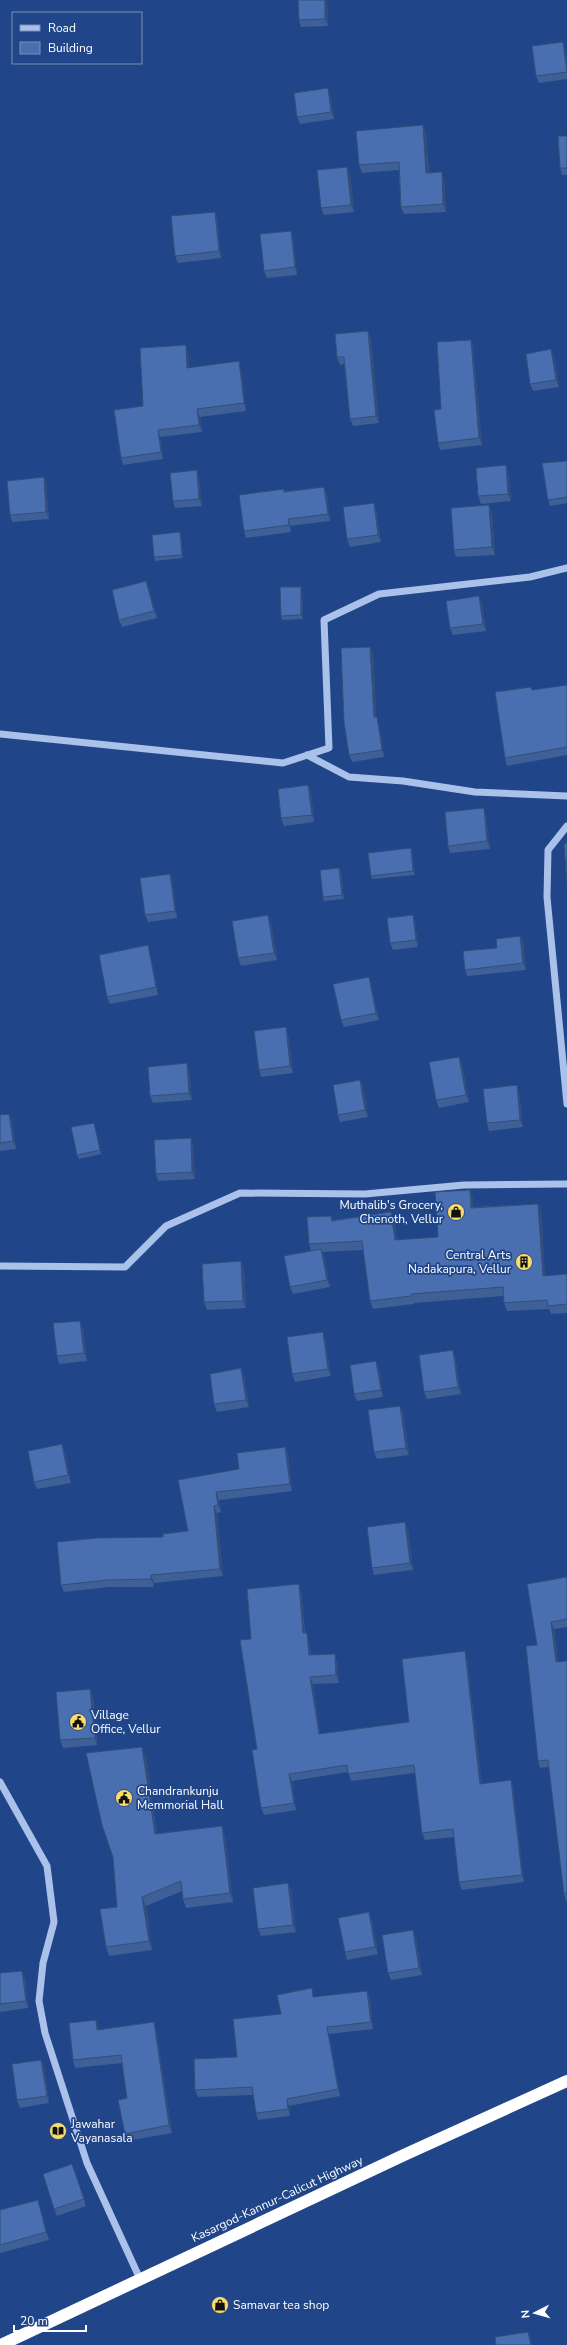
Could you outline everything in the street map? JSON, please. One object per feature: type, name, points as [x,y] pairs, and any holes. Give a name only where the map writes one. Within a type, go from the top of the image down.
[{"type":"highway","name":"Kasargod-Kannur-Calicut Highway","points":[[1,2345],[567,2081]]},
{"type":"street","points":[[0,734],[284,763],[329,748],[324,620],[379,594],[530,577],[567,568]]},
{"type":"street","points":[[307,755],[349,777],[403,781],[475,792],[567,796]]},
{"type":"street","points":[[567,826],[548,850],[547,897],[567,1104]]},
{"type":"street","points":[[0,1266],[125,1267],[166,1226],[240,1193],[365,1194],[464,1185],[567,1184]]},
{"type":"street","points":[[0,1782],[47,1866],[54,1922],[43,1964],[39,2001],[45,2033],[86,2163],[140,2279]]},
{"type":"building","points":[[298,0],[325,0],[325,19],[299,20]]},
{"type":"building","points":[[563,42],[567,72],[536,76],[532,46]]},
{"type":"building","points":[[328,88],[331,112],[297,117],[294,93]]},
{"type":"building","points":[[423,125],[426,173],[442,172],[443,204],[401,207],[399,162],[359,165],[356,131]]},
{"type":"building","points":[[558,136],[567,136],[567,168],[560,168]]},
{"type":"building","points":[[347,167],[351,205],[321,208],[317,170]]},
{"type":"building","points":[[215,212],[219,251],[175,256],[171,216]]},
{"type":"building","points":[[291,231],[295,267],[264,271],[260,234]]},
{"type":"building","points":[[368,331],[376,416],[350,419],[344,357],[337,357],[335,334]]},
{"type":"building","points":[[471,340],[479,438],[438,443],[434,410],[441,409],[437,342]]},
{"type":"building","points":[[186,345],[187,368],[239,361],[244,403],[197,409],[199,425],[158,430],[161,452],[121,458],[114,410],[143,406],[140,348]]},
{"type":"building","points":[[551,349],[556,380],[530,384],[526,354]]},
{"type":"building","points":[[567,461],[567,497],[548,500],[542,463]]},
{"type":"building","points":[[506,465],[508,494],[478,496],[476,468]]},
{"type":"building","points":[[197,470],[199,499],[173,501],[170,473]]},
{"type":"building","points":[[44,477],[46,512],[10,515],[7,481]]},
{"type":"building","points":[[324,487],[328,514],[288,519],[289,525],[244,531],[239,495],[284,489],[284,492]]},
{"type":"building","points":[[374,503],[378,535],[347,539],[343,507]]},
{"type":"building","points":[[489,505],[492,547],[454,550],[451,508]]},
{"type":"building","points":[[180,532],[182,555],[154,557],[152,535]]},
{"type":"building","points":[[146,581],[154,611],[119,620],[112,590]]},
{"type":"building","points":[[280,587],[301,587],[301,615],[281,616]]},
{"type":"building","points":[[479,596],[483,624],[450,628],[446,601]]},
{"type":"building","points":[[370,647],[374,717],[377,717],[382,750],[349,755],[344,722],[341,648]]},
{"type":"building","points":[[567,685],[567,747],[505,758],[495,692],[531,687],[532,690]]},
{"type":"building","points":[[308,785],[312,815],[281,818],[278,789]]},
{"type":"building","points":[[484,808],[487,841],[448,846],[445,812]]},
{"type":"building","points":[[567,843],[567,885],[564,844]]},
{"type":"building","points":[[411,848],[413,871],[371,876],[368,853]]},
{"type":"building","points":[[339,868],[342,895],[323,897],[320,870]]},
{"type":"building","points":[[170,874],[175,911],[145,915],[140,878]]},
{"type":"building","points":[[268,915],[274,953],[238,958],[232,921]]},
{"type":"building","points":[[413,915],[416,940],[390,943],[387,918]]},
{"type":"building","points":[[520,936],[523,963],[465,970],[463,951],[497,948],[496,939]]},
{"type":"building","points":[[148,945],[156,987],[107,997],[99,955]]},
{"type":"building","points":[[369,977],[376,1013],[341,1020],[333,984]]},
{"type":"building","points":[[286,1027],[290,1066],[259,1070],[254,1031]]},
{"type":"building","points":[[459,1057],[466,1095],[436,1100],[429,1062]]},
{"type":"building","points":[[187,1063],[189,1093],[150,1096],[148,1067]]},
{"type":"building","points":[[360,1080],[365,1110],[338,1115],[333,1085]]},
{"type":"building","points":[[517,1085],[520,1120],[487,1123],[483,1089]]},
{"type":"building","points":[[9,1114],[13,1141],[0,1143],[0,1115]]},
{"type":"building","points":[[94,1123],[100,1150],[77,1155],[71,1127]]},
{"type":"building","points":[[191,1138],[192,1172],[156,1174],[154,1140]]},
{"type":"building","points":[[470,1190],[471,1208],[538,1204],[543,1276],[567,1274],[567,1304],[548,1306],[547,1300],[504,1303],[503,1287],[411,1294],[411,1296],[370,1301],[362,1241],[309,1244],[307,1217],[331,1216],[332,1221],[391,1212],[395,1240],[438,1237],[435,1192]]},
{"type":"building","points":[[321,1249],[327,1280],[290,1287],[284,1256]]},
{"type":"building","points":[[241,1261],[243,1301],[204,1302],[202,1264]]},
{"type":"building","points":[[80,1321],[84,1353],[57,1356],[53,1323]]},
{"type":"building","points":[[323,1332],[328,1369],[292,1374],[287,1337]]},
{"type":"building","points":[[453,1350],[458,1387],[424,1392],[419,1355]]},
{"type":"building","points":[[376,1361],[381,1390],[354,1394],[350,1365]]},
{"type":"building","points":[[241,1368],[246,1400],[214,1404],[210,1374]]},
{"type":"building","points":[[400,1406],[406,1448],[374,1452],[368,1410]]},
{"type":"building","points":[[62,1444],[68,1475],[34,1482],[28,1451]]},
{"type":"building","points":[[285,1447],[290,1484],[216,1492],[218,1505],[214,1506],[220,1569],[151,1575],[151,1579],[107,1580],[61,1585],[57,1542],[97,1538],[163,1537],[163,1534],[188,1531],[178,1480],[239,1469],[237,1453]]},
{"type":"building","points":[[405,1522],[410,1563],[372,1568],[367,1527]]},
{"type":"building","points":[[567,1577],[567,1619],[551,1622],[556,1662],[567,1661],[567,1893],[564,1894],[548,1760],[538,1761],[526,1646],[537,1645],[527,1584]]},
{"type":"building","points":[[299,1584],[303,1633],[307,1633],[309,1655],[335,1654],[336,1675],[310,1677],[319,1734],[409,1722],[402,1659],[465,1651],[480,1784],[511,1780],[522,1875],[459,1882],[453,1829],[422,1833],[414,1765],[348,1774],[347,1765],[289,1774],[294,1803],[261,1808],[252,1750],[257,1749],[240,1640],[251,1639],[247,1589]]},
{"type":"building","name":"Village Office, Vellur","points":[[90,1689],[95,1738],[60,1740],[56,1692]]},
{"type":"building","points":[[142,1747],[155,1834],[222,1826],[230,1893],[183,1899],[181,1881],[142,1897],[149,1941],[106,1947],[100,1909],[117,1907],[113,1857],[102,1825],[86,1753]]},
{"type":"building","points":[[288,1883],[293,1925],[258,1929],[253,1888]]},
{"type":"building","points":[[369,1912],[375,1947],[345,1952],[338,1918]]},
{"type":"building","points":[[413,1930],[419,1968],[388,1973],[382,1935]]},
{"type":"building","points":[[22,1971],[26,2001],[0,2004],[0,1973]]},
{"type":"building","points":[[312,1988],[313,1997],[367,1991],[371,2022],[327,2027],[338,2089],[287,2099],[288,2109],[256,2113],[252,2087],[195,2090],[194,2059],[237,2057],[233,2019],[281,2014],[277,1995]]},
{"type":"building","points":[[96,2020],[97,2030],[154,2022],[169,2125],[125,2134],[118,2100],[127,2098],[121,2055],[73,2060],[69,2023]]},
{"type":"building","points":[[41,2060],[47,2096],[17,2100],[12,2064]]},
{"type":"building","points":[[72,2164],[84,2199],[54,2209],[43,2174]]},
{"type":"building","points":[[38,2200],[46,2232],[0,2245],[0,2210]]},
{"type":"building","points":[[528,2332],[531,2345],[496,2345],[495,2337]]},
{"type":"place","name":"Muthalib's Grocery, Chenoth, Vellur","points":[[456,1212]]},
{"type":"place","name":"Central Arts Nadakapura, Vellur","points":[[524,1262]]},
{"type":"place","name":"Village Office, Vellur","points":[[78,1722]]},
{"type":"place","name":"Chandrankunju Memmorial Hall","points":[[124,1798]]},
{"type":"place","name":"Jawahar Vayanasala","points":[[58,2131]]},
{"type":"place","name":"Samavar tea shop","points":[[220,2305]]}]
